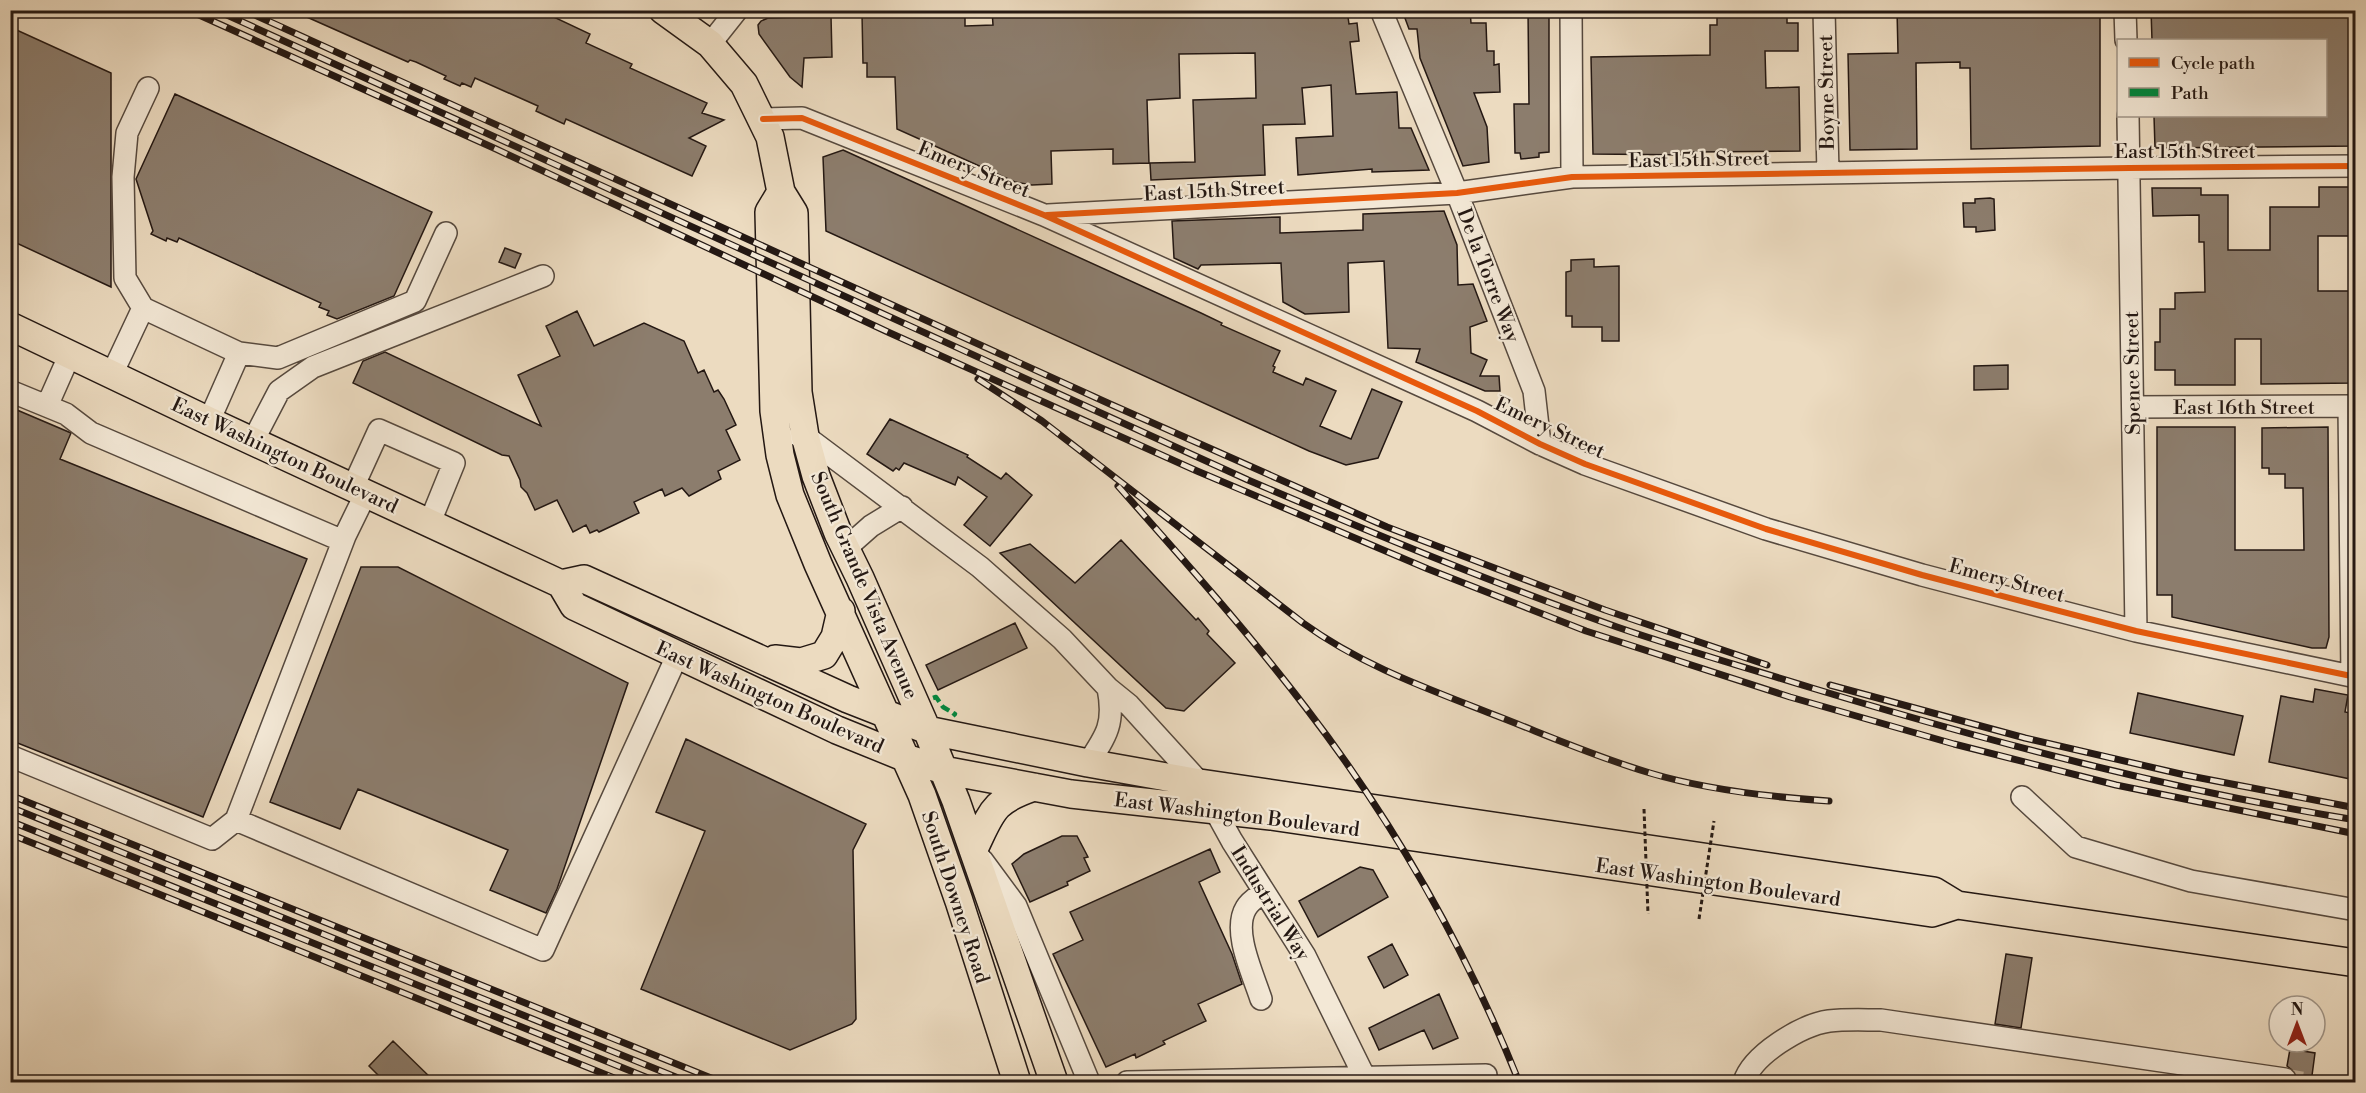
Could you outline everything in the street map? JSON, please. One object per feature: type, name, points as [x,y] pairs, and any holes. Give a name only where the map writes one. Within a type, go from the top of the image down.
[{"type":"main road","name":"South Grande Vista Avenue","points":[[663,10],[710,44],[744,84],[763,119],[775,155],[780,192],[794,213],[798,392],[805,436],[816,476],[845,549],[927,730]]},
{"type":"main road","name":"South Grande Vista Avenue","points":[[780,192],[769,212],[774,411],[778,437],[790,495],[887,714]]},
{"type":"main road","name":"East Washington Boulevard","points":[[10,326],[561,584],[574,606],[677,656],[837,730],[906,758],[943,770],[1034,787],[1142,803],[1271,816],[1932,913],[1957,905]]},
{"type":"main road","name":"East Washington Boulevard","points":[[561,584],[584,579],[848,699],[927,730],[1088,764],[1200,783],[1934,891],[1957,905],[2355,963]]},
{"type":"main road","points":[[756,656],[801,662],[824,655],[835,637],[841,611]]},
{"type":"main road","name":"South Downey Road","points":[[887,714],[923,799],[959,901],[1017,1083]]},
{"type":"main road","name":"South Downey Road","points":[[927,730],[974,849],[1021,993],[1054,1083]]},
{"type":"main road","points":[[974,849],[996,806],[1012,794],[1034,787]]},
{"type":"street","points":[[710,44],[737,10]]},
{"type":"street","name":"De la Torre Way","points":[[1382,10],[1457,193],[1534,391],[1540,444]]},
{"type":"street","points":[[1571,10],[1572,177]]},
{"type":"street","name":"Boyne Street","points":[[1824,10],[1828,173]]},
{"type":"street","points":[[2125,10],[2126,39]]},
{"type":"street","points":[[148,88],[127,133],[123,177],[124,278],[143,308],[239,353],[278,358],[415,301],[446,232]]},
{"type":"street","name":"Spence Street","points":[[2128,117],[2136,631]]},
{"type":"street","name":"Emery Street","points":[[763,119],[802,118],[1044,215],[1477,411],[1540,444],[1585,464],[1766,529],[1922,575],[2136,631],[2354,677]]},
{"type":"street","name":"East 15th Street","points":[[1044,215],[1457,193],[1572,177],[2355,166]]},
{"type":"street","points":[[253,441],[279,391],[313,367],[543,276]]},
{"type":"street","points":[[112,374],[143,308]]},
{"type":"street","points":[[209,421],[239,353]]},
{"type":"street","points":[[47,406],[70,354]]},
{"type":"street","points":[[10,391],[66,414],[91,433],[343,541]]},
{"type":"street","points":[[2352,406],[2354,677]]},
{"type":"street","name":"East 16th Street","points":[[2133,407],[2352,406]]},
{"type":"street","points":[[10,756],[212,838],[236,820],[343,541],[379,430],[454,463],[430,522]]},
{"type":"street","points":[[778,437],[805,436]]},
{"type":"street","name":"Industrial Way","points":[[805,436],[902,507],[1005,589],[1062,639],[1108,688],[1129,705],[1200,783],[1264,892],[1305,956],[1365,1078]]},
{"type":"street","points":[[845,549],[871,526],[902,507]]},
{"type":"street","points":[[236,820],[543,950],[677,656]]},
{"type":"street","points":[[1088,764],[1107,737],[1112,721],[1108,688]]},
{"type":"street","points":[[2022,797],[2076,847],[2191,881],[2355,910]]},
{"type":"street","points":[[974,849],[1016,906],[1089,1083]]},
{"type":"street","points":[[1261,999],[1240,926],[1242,915],[1250,902],[1264,892]]},
{"type":"street","points":[[1744,1083],[1747,1074],[1765,1053],[1795,1034],[1827,1021],[1881,1020],[2285,1079]]},
{"type":"street","points":[[1127,1083],[1486,1075]]},
{"type":"path","points":[[1644,809],[1648,914]]},
{"type":"path","points":[[1700,919],[1714,821]]},
{"type":"building","points":[[291,10],[539,10],[590,34],[586,43],[632,64],[630,68],[707,103],[702,113],[724,120],[689,138],[706,146],[692,176],[566,119],[564,124],[536,111],[538,106],[475,78],[471,87],[462,83],[460,86],[444,79],[446,76],[416,62],[410,60],[408,62]]},
{"type":"building","points":[[965,10],[965,26],[993,25],[992,10],[1347,10],[1349,24],[1357,23],[1359,41],[1350,42],[1356,94],[1397,92],[1399,128],[1411,128],[1429,170],[1372,172],[1372,169],[1298,175],[1296,138],[1333,136],[1331,85],[1302,88],[1305,124],[1263,125],[1265,175],[1151,180],[1150,163],[1195,162],[1193,100],[1256,98],[1255,53],[1179,54],[1180,98],[1147,100],[1149,163],[1113,164],[1113,149],[1051,151],[1052,184],[1032,185],[1015,182],[897,129],[895,77],[867,77],[867,63],[863,63],[862,14]]},
{"type":"building","points":[[1402,10],[1470,10],[1471,23],[1486,23],[1487,51],[1494,51],[1494,65],[1499,64],[1500,92],[1474,93],[1487,127],[1489,162],[1463,166],[1420,58],[1417,29],[1409,29]]},
{"type":"building","points":[[1528,10],[1549,10],[1549,152],[1539,153],[1539,157],[1521,159],[1520,153],[1515,153],[1514,104],[1529,104]]},
{"type":"building","points":[[1717,10],[1787,10],[1787,23],[1798,23],[1798,51],[1765,51],[1766,88],[1799,87],[1800,151],[1693,152],[1693,155],[1593,154],[1591,57],[1710,55],[1710,25],[1717,25]]},
{"type":"building","points":[[1897,10],[2100,10],[2100,146],[1971,149],[1970,68],[1960,68],[1960,62],[1916,63],[1917,149],[1850,150],[1848,54],[1898,53]]},
{"type":"building","points":[[2151,10],[2355,10],[2355,146],[2155,148],[2154,117],[2327,117],[2327,39],[2152,39]]},
{"type":"building","points":[[831,16],[832,57],[804,58],[802,87],[790,77],[759,34],[758,25],[768,18]]},
{"type":"building","points":[[10,27],[111,73],[111,287],[10,240]]},
{"type":"building","points":[[175,94],[432,212],[394,296],[337,319],[327,315],[329,311],[319,307],[321,303],[179,238],[177,242],[167,238],[166,241],[151,234],[153,231],[136,179]]},
{"type":"building","points":[[843,150],[1280,351],[1273,366],[1275,367],[1273,372],[1303,385],[1306,378],[1336,391],[1320,426],[1351,439],[1372,389],[1402,402],[1378,458],[1346,465],[1309,451],[826,231],[823,157]]},
{"type":"building","points":[[2319,187],[2355,187],[2355,236],[2318,236],[2318,291],[2355,291],[2355,383],[2261,384],[2261,339],[2235,339],[2235,385],[2175,385],[2175,370],[2155,370],[2155,342],[2160,342],[2160,309],[2175,309],[2175,293],[2205,292],[2204,242],[2199,242],[2199,215],[2153,216],[2152,188],[2201,188],[2201,195],[2228,195],[2228,250],[2270,250],[2270,207],[2319,207]]},
{"type":"building","points":[[1975,199],[1994,199],[1995,230],[1976,232],[1976,227],[1964,227],[1963,203],[1975,203]]},
{"type":"building","points":[[1444,211],[1457,245],[1458,285],[1473,284],[1487,321],[1470,327],[1471,353],[1487,360],[1480,376],[1499,376],[1500,391],[1485,391],[1416,362],[1420,349],[1388,348],[1384,261],[1348,263],[1349,312],[1305,314],[1283,302],[1281,263],[1201,265],[1198,269],[1174,258],[1172,221],[1280,217],[1280,233],[1363,230],[1363,214]]},
{"type":"building","points":[[505,248],[521,254],[515,268],[499,262]]},
{"type":"building","points":[[1594,259],[1594,267],[1619,266],[1619,341],[1602,341],[1602,327],[1572,327],[1572,316],[1566,316],[1566,272],[1571,271],[1571,260]]},
{"type":"building","points":[[577,311],[594,346],[644,323],[684,341],[698,373],[704,370],[714,392],[718,390],[724,399],[736,425],[726,430],[740,460],[718,471],[721,479],[689,496],[682,488],[665,496],[662,489],[634,502],[639,513],[599,532],[597,530],[590,533],[586,525],[573,532],[557,500],[535,510],[527,493],[521,487],[509,456],[502,455],[353,383],[363,361],[385,352],[541,426],[518,375],[560,356],[546,326]]},
{"type":"building","points":[[2008,365],[2008,389],[1974,390],[1974,366]]},
{"type":"building","points":[[10,407],[71,433],[60,459],[307,559],[203,817],[10,740]]},
{"type":"building","points":[[890,419],[968,455],[967,457],[1001,479],[1006,473],[1032,495],[990,546],[964,525],[987,497],[958,477],[955,485],[904,463],[899,470],[896,468],[893,471],[867,454]]},
{"type":"building","points":[[2157,427],[2235,427],[2235,550],[2304,550],[2303,488],[2285,488],[2285,474],[2269,474],[2269,468],[2262,468],[2262,428],[2328,427],[2329,637],[2326,648],[2312,648],[2172,617],[2172,595],[2157,595]]},
{"type":"building","points":[[1121,540],[1196,620],[1198,618],[1209,631],[1207,634],[1235,663],[1184,711],[1166,708],[1000,553],[1030,544],[1075,583]]},
{"type":"building","points":[[361,567],[398,567],[628,683],[557,889],[546,913],[490,890],[508,850],[358,789],[340,829],[270,802]]},
{"type":"building","points":[[1015,623],[1027,648],[938,690],[926,665]]},
{"type":"building","points":[[2315,689],[2348,695],[2345,712],[2355,714],[2355,780],[2269,762],[2281,696],[2313,702]]},
{"type":"building","points":[[2138,693],[2243,716],[2234,755],[2130,733]]},
{"type":"building","points":[[686,739],[866,824],[853,850],[856,1019],[852,1024],[790,1050],[641,989],[705,831],[656,812]]},
{"type":"building","points":[[1062,836],[1077,836],[1088,857],[1084,858],[1090,871],[1067,882],[1068,885],[1030,902],[1012,864],[1024,854]]},
{"type":"building","points":[[1210,849],[1220,872],[1199,882],[1232,954],[1242,984],[1198,1004],[1206,1021],[1163,1041],[1165,1044],[1136,1058],[1135,1054],[1106,1067],[1053,954],[1083,940],[1070,912]]},
{"type":"building","points":[[1360,867],[1373,870],[1388,897],[1318,937],[1299,901]]},
{"type":"building","points":[[1392,944],[1408,975],[1384,988],[1368,957]]},
{"type":"building","points":[[2006,954],[2032,958],[2021,1028],[1995,1024]]},
{"type":"building","points":[[1439,994],[1458,1038],[1433,1049],[1424,1030],[1379,1050],[1369,1028]]},
{"type":"building","points":[[393,1041],[436,1083],[386,1083],[369,1066]]},
{"type":"building","points":[[2289,1054],[2315,1054],[2311,1083],[2297,1083],[2297,1074],[2287,1066]]},
{"type":"tunnel","points":[[2285,1079],[2302,1082]]},
{"type":"railway","points":[[188,10],[496,149],[890,333],[1197,471],[1428,569],[1586,631],[1790,697],[1954,744],[2116,785],[2356,834]]},
{"type":"railway","points":[[216,10],[1248,480],[1524,593],[1665,643],[2014,746],[2218,794],[2356,820]]},
{"type":"railway","points":[[244,10],[1110,404],[1387,527],[1605,610],[1767,665]]},
{"type":"railway","points":[[978,379],[1042,421],[1303,623],[1371,663],[1418,685],[1570,745],[1650,773],[1739,792],[1829,801]]},
{"type":"railway","points":[[1118,486],[1261,651],[1306,708],[1369,795],[1451,935],[1476,983],[1519,1082]]},
{"type":"railway","points":[[1830,685],[2025,738],[2185,775],[2356,808]]},
{"type":"railway","points":[[10,795],[721,1082]]},
{"type":"railway","points":[[10,807],[688,1082]]},
{"type":"railway","points":[[10,821],[658,1082]]},
{"type":"railway","points":[[10,834],[624,1082]]},
{"type":"marked path","points":[[933,698],[936,697],[943,707],[955,714],[953,716]]},
{"type":"cycle path","points":[[763,119],[802,118],[1044,215],[1477,411],[1540,444],[1585,464],[1766,529],[1922,575],[2136,631],[2356,677]]},
{"type":"cycle path","points":[[1047,215],[1457,193],[1572,177],[2356,166]]}]
